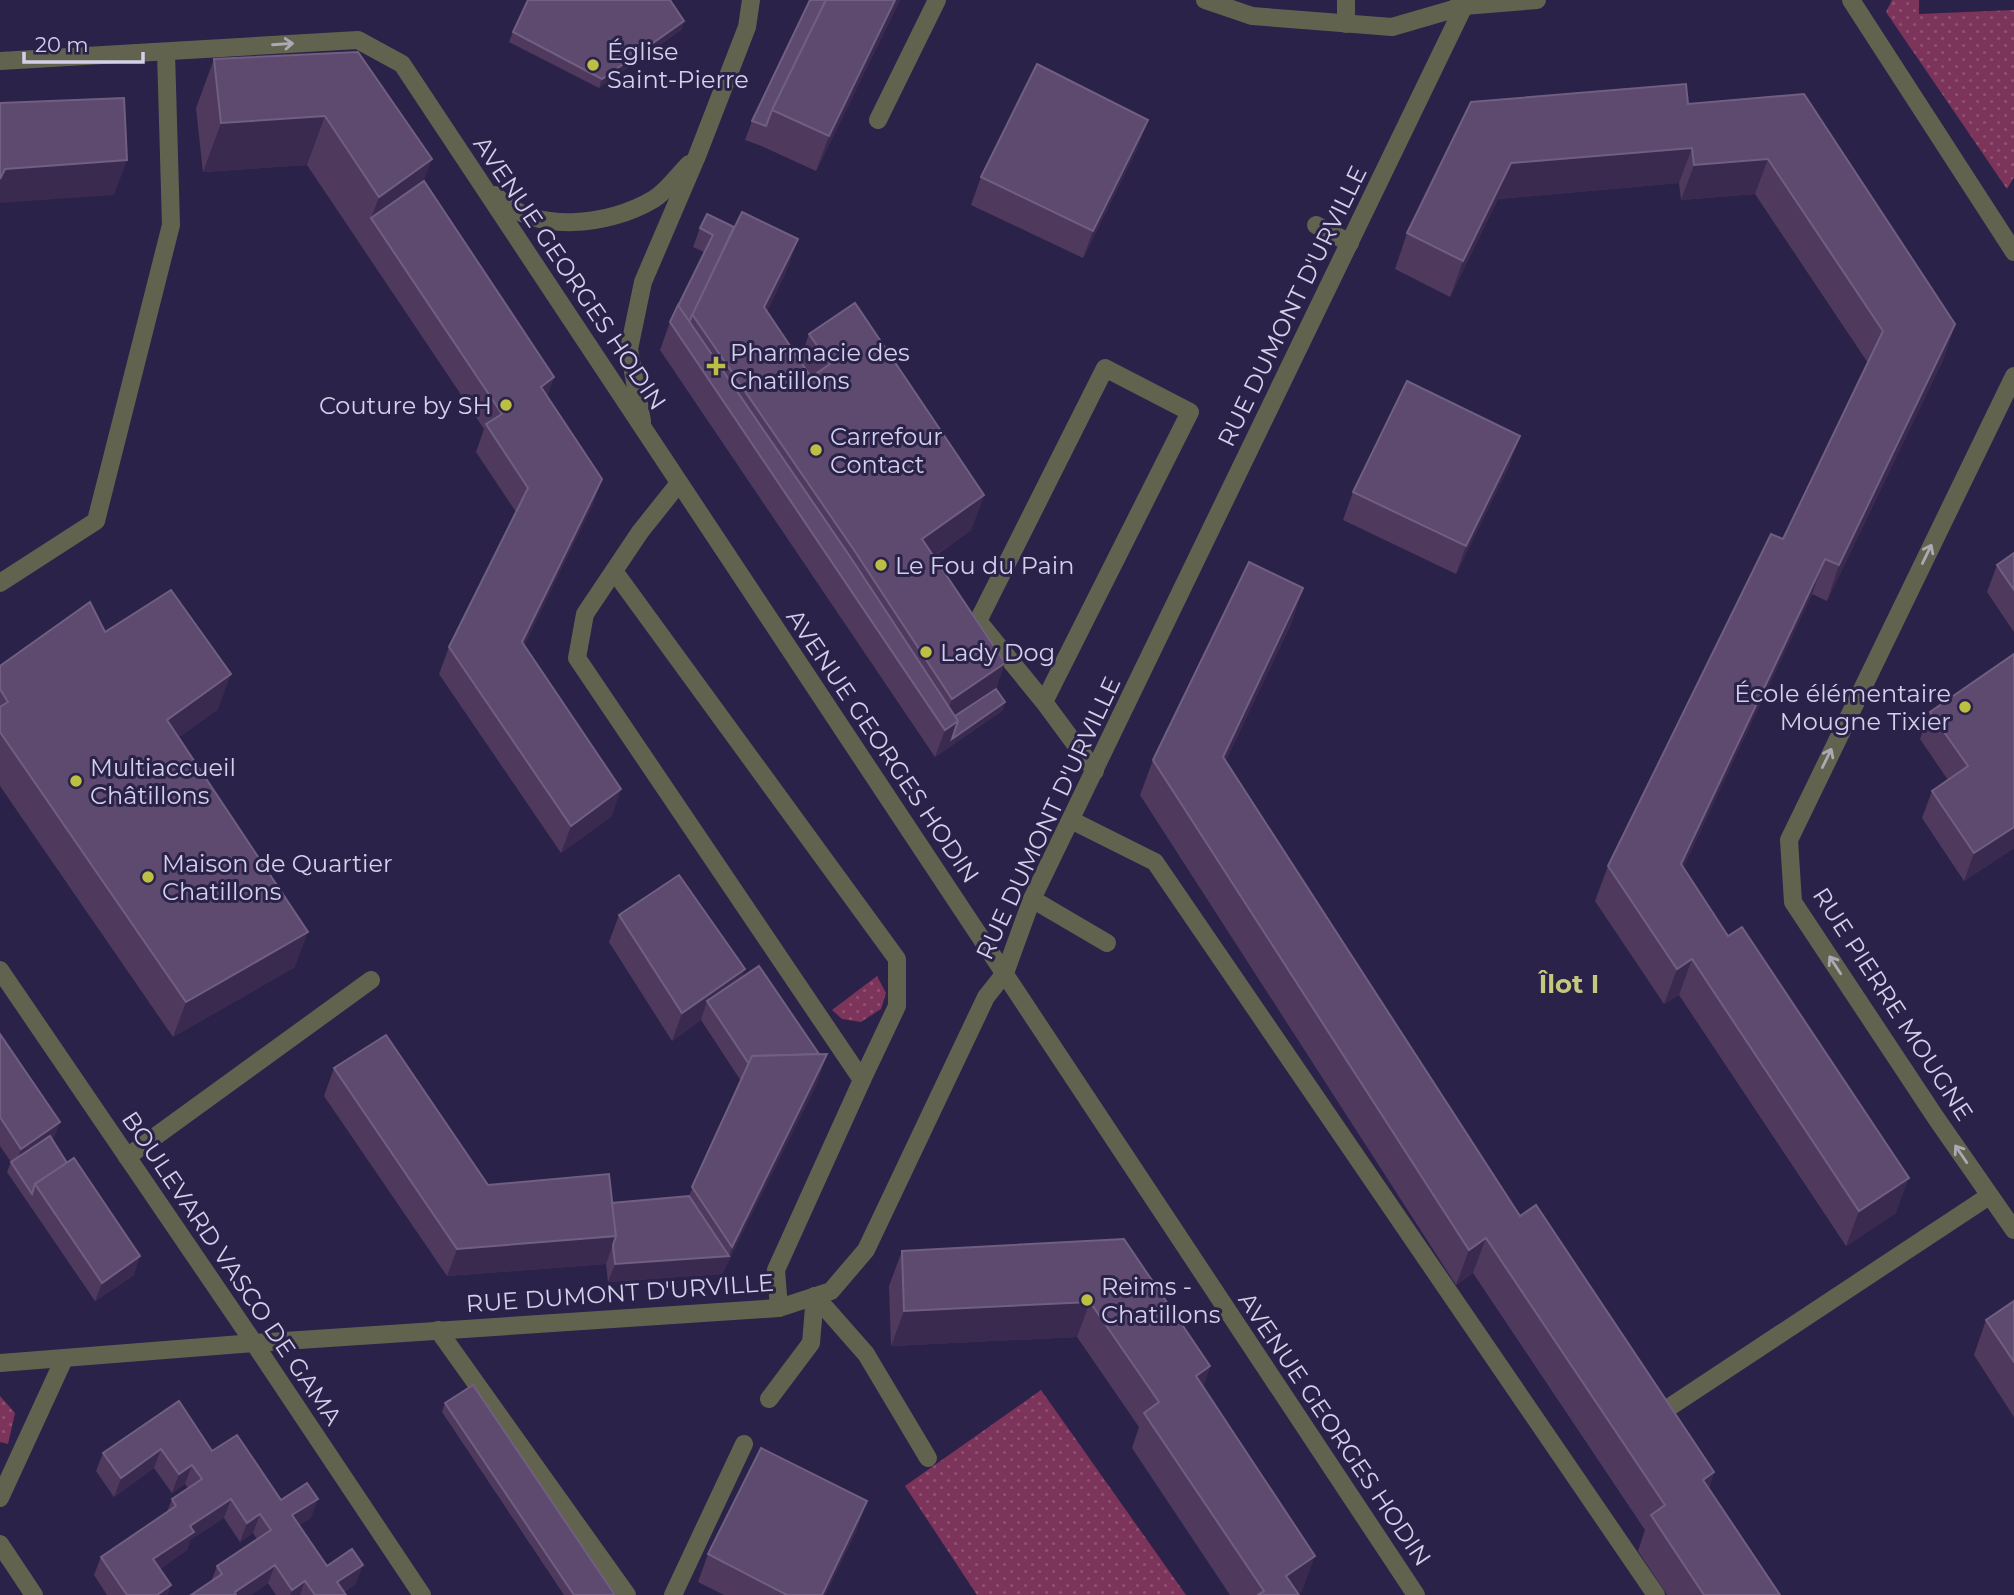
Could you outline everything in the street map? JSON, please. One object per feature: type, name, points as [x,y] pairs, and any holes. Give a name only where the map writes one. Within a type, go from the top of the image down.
[{"type":"street","points":[[643,428],[629,349],[643,282],[697,156],[747,27],[751,0]]},
{"type":"street","points":[[878,120],[937,0]]},
{"type":"street","points":[[1205,0],[1252,16],[1392,27],[1462,3],[1537,0]]},
{"type":"street","points":[[1346,0],[1346,24]]},
{"type":"street","points":[[1851,0],[2014,252]]},
{"type":"street","name":"RUE DUMONT D'URVILLE","points":[[0,1363],[779,1308],[831,1291],[866,1250],[986,997],[1005,973],[1032,900],[1350,243],[1462,3]]},
{"type":"street","name":"AVENUE GEORGES HODIN","points":[[166,51],[358,40],[402,64],[1416,1595]]},
{"type":"street","points":[[0,61],[166,51],[171,225],[96,521],[0,583]]},
{"type":"street","points":[[477,177],[505,206],[542,220],[578,222],[619,216],[656,198],[697,156]]},
{"type":"street","points":[[1316,225],[1350,243]]},
{"type":"street","points":[[1044,702],[1190,412],[1105,368],[978,621],[1044,702],[1095,771]]},
{"type":"street","name":"RUE PIERRE MOUGNE","points":[[2014,376],[1788,840],[1793,902],[2014,1230]]},
{"type":"street","points":[[679,483],[640,532],[585,614],[577,658],[862,1080]]},
{"type":"street","points":[[614,571],[897,959],[897,1006],[776,1270],[779,1308]]},
{"type":"street","points":[[1071,820],[1156,862],[1657,1595]]},
{"type":"street","points":[[1032,900],[1107,943]]},
{"type":"street","name":"BOULEVARD VASCO DE GAMA","points":[[0,970],[422,1595]]},
{"type":"street","points":[[127,1157],[370,980]]},
{"type":"street","points":[[1645,1423],[1989,1196]]},
{"type":"street","points":[[769,1399],[811,1343],[815,1296]]},
{"type":"street","points":[[815,1296],[866,1354],[928,1458]]},
{"type":"street","name":"RUE DUMONT D'URVILLE","points":[[438,1330],[627,1595]]},
{"type":"street","points":[[0,1498],[64,1359]]},
{"type":"street","points":[[673,1595],[744,1444]]},
{"type":"street","points":[[0,1544],[34,1595]]},
{"type":"shaded area","points":[[1892,0],[1919,0],[1919,14],[2014,10],[2014,177],[2007,189],[1886,12]]},
{"type":"shaded area","points":[[877,976],[886,993],[881,1009],[861,1022],[842,1019],[832,1010]]},
{"type":"shaded area","points":[[1041,1390],[1186,1595],[977,1595],[905,1486]]},
{"type":"shaded area","points":[[0,1396],[15,1413],[8,1444],[0,1442]]},
{"type":"building","name":"Église Saint-Pierre","points":[[528,0],[670,0],[684,21],[602,79],[513,32]]},
{"type":"building","points":[[810,0],[826,0],[766,126],[752,121]]},
{"type":"building","points":[[826,0],[895,0],[829,136],[772,110]]},
{"type":"building","points":[[358,52],[432,159],[379,197],[325,116],[221,123],[214,59]]},
{"type":"building","points":[[1037,64],[1148,120],[1093,231],[981,177]]},
{"type":"building","points":[[1686,84],[1688,104],[1804,94],[1955,324],[1839,565],[1825,559],[1681,864],[1728,936],[1742,927],[1909,1178],[1859,1211],[1692,959],[1677,969],[1608,866],[1771,534],[1783,539],[1883,331],[1768,159],[1694,165],[1692,148],[1511,163],[1463,261],[1407,233],[1471,102]]},
{"type":"building","points":[[124,98],[127,160],[5,169],[0,179],[0,103]]},
{"type":"building","points":[[424,181],[554,377],[541,387],[602,479],[522,642],[621,789],[571,826],[449,647],[528,488],[486,424],[502,414],[371,218]]},
{"type":"building","points":[[742,212],[798,239],[764,307],[811,377],[830,364],[809,334],[855,303],[984,495],[922,539],[1005,663],[952,699],[854,550],[692,314]]},
{"type":"building","points":[[707,214],[734,227],[689,322],[678,306],[713,235],[700,228]]},
{"type":"building","points":[[678,305],[851,558],[958,721],[945,730],[670,322]]},
{"type":"building","points":[[1407,381],[1520,436],[1466,546],[1353,492]]},
{"type":"building","points":[[2014,553],[2014,590],[1997,565]]},
{"type":"building","points":[[1249,562],[1303,588],[1223,757],[1520,1216],[1536,1205],[1714,1472],[1703,1480],[1780,1595],[1704,1595],[1651,1515],[1665,1505],[1486,1238],[1469,1250],[1153,760]]},
{"type":"building","name":"Maison de Quartier Chatillons","points":[[171,590],[231,674],[167,720],[308,932],[186,1002],[0,732],[0,707],[8,702],[0,689],[0,666],[90,602],[105,632]]},
{"type":"building","points":[[2014,654],[2014,827],[1974,853],[1932,791],[1968,766],[1930,712]]},
{"type":"building","points":[[996,689],[1005,702],[952,739],[958,721],[955,716]]},
{"type":"building","points":[[679,875],[745,969],[682,1013],[619,915]]},
{"type":"building","points":[[759,966],[819,1054],[752,1056],[749,1064],[707,1001]]},
{"type":"building","points":[[0,1034],[60,1122],[21,1149],[0,1117]]},
{"type":"building","points":[[386,1035],[488,1185],[609,1174],[616,1236],[457,1249],[334,1068]]},
{"type":"building","points":[[827,1054],[732,1247],[692,1187],[752,1056]]},
{"type":"building","points":[[50,1136],[67,1163],[35,1184],[32,1194],[11,1162]]},
{"type":"building","points":[[74,1158],[140,1256],[102,1283],[35,1184]]},
{"type":"building","points":[[689,1196],[729,1256],[615,1264],[613,1245],[616,1236],[612,1203]]},
{"type":"building","points":[[1124,1239],[1210,1366],[1196,1376],[1315,1556],[1286,1576],[1299,1595],[1258,1595],[1264,1591],[1144,1413],[1159,1402],[1090,1302],[904,1311],[902,1251]]},
{"type":"building","points":[[2014,1301],[2014,1362],[1986,1320]]},
{"type":"building","points":[[473,1385],[615,1595],[574,1595],[445,1403]]},
{"type":"building","points":[[179,1401],[212,1451],[237,1435],[281,1500],[307,1483],[318,1499],[292,1515],[327,1566],[352,1549],[363,1565],[337,1582],[346,1595],[315,1595],[305,1581],[292,1590],[275,1565],[235,1592],[236,1595],[191,1595],[222,1574],[217,1566],[271,1530],[260,1514],[247,1523],[231,1499],[190,1526],[194,1532],[153,1559],[171,1585],[157,1595],[127,1595],[101,1557],[176,1506],[172,1499],[202,1479],[192,1465],[179,1474],[161,1449],[121,1478],[103,1453]]},
{"type":"building","points":[[761,1448],[867,1501],[822,1595],[787,1595],[708,1554]]},
{"type":"place","name":"Église Saint-Pierre","points":[[593,65]]},
{"type":"place","name":"Pharmacie des Chatillons","points":[[716,366]]},
{"type":"place","name":"Couture by SH","points":[[506,405]]},
{"type":"place","name":"Carrefour Contact","points":[[816,450]]},
{"type":"place","name":"Le Fou du Pain","points":[[881,565]]},
{"type":"place","name":"Lady Dog","points":[[926,652]]},
{"type":"place","name":"École élémentaire Mougne Tixier","points":[[1965,707]]},
{"type":"place","name":"Multiaccueil Châtillons","points":[[76,781]]},
{"type":"place","name":"Maison de Quartier Chatillons","points":[[148,877]]},
{"type":"place","name":"Reims - Chatillons","points":[[1087,1300]]},
{"type":"district","name":"Îlot I","points":[[1569,984]]}]
